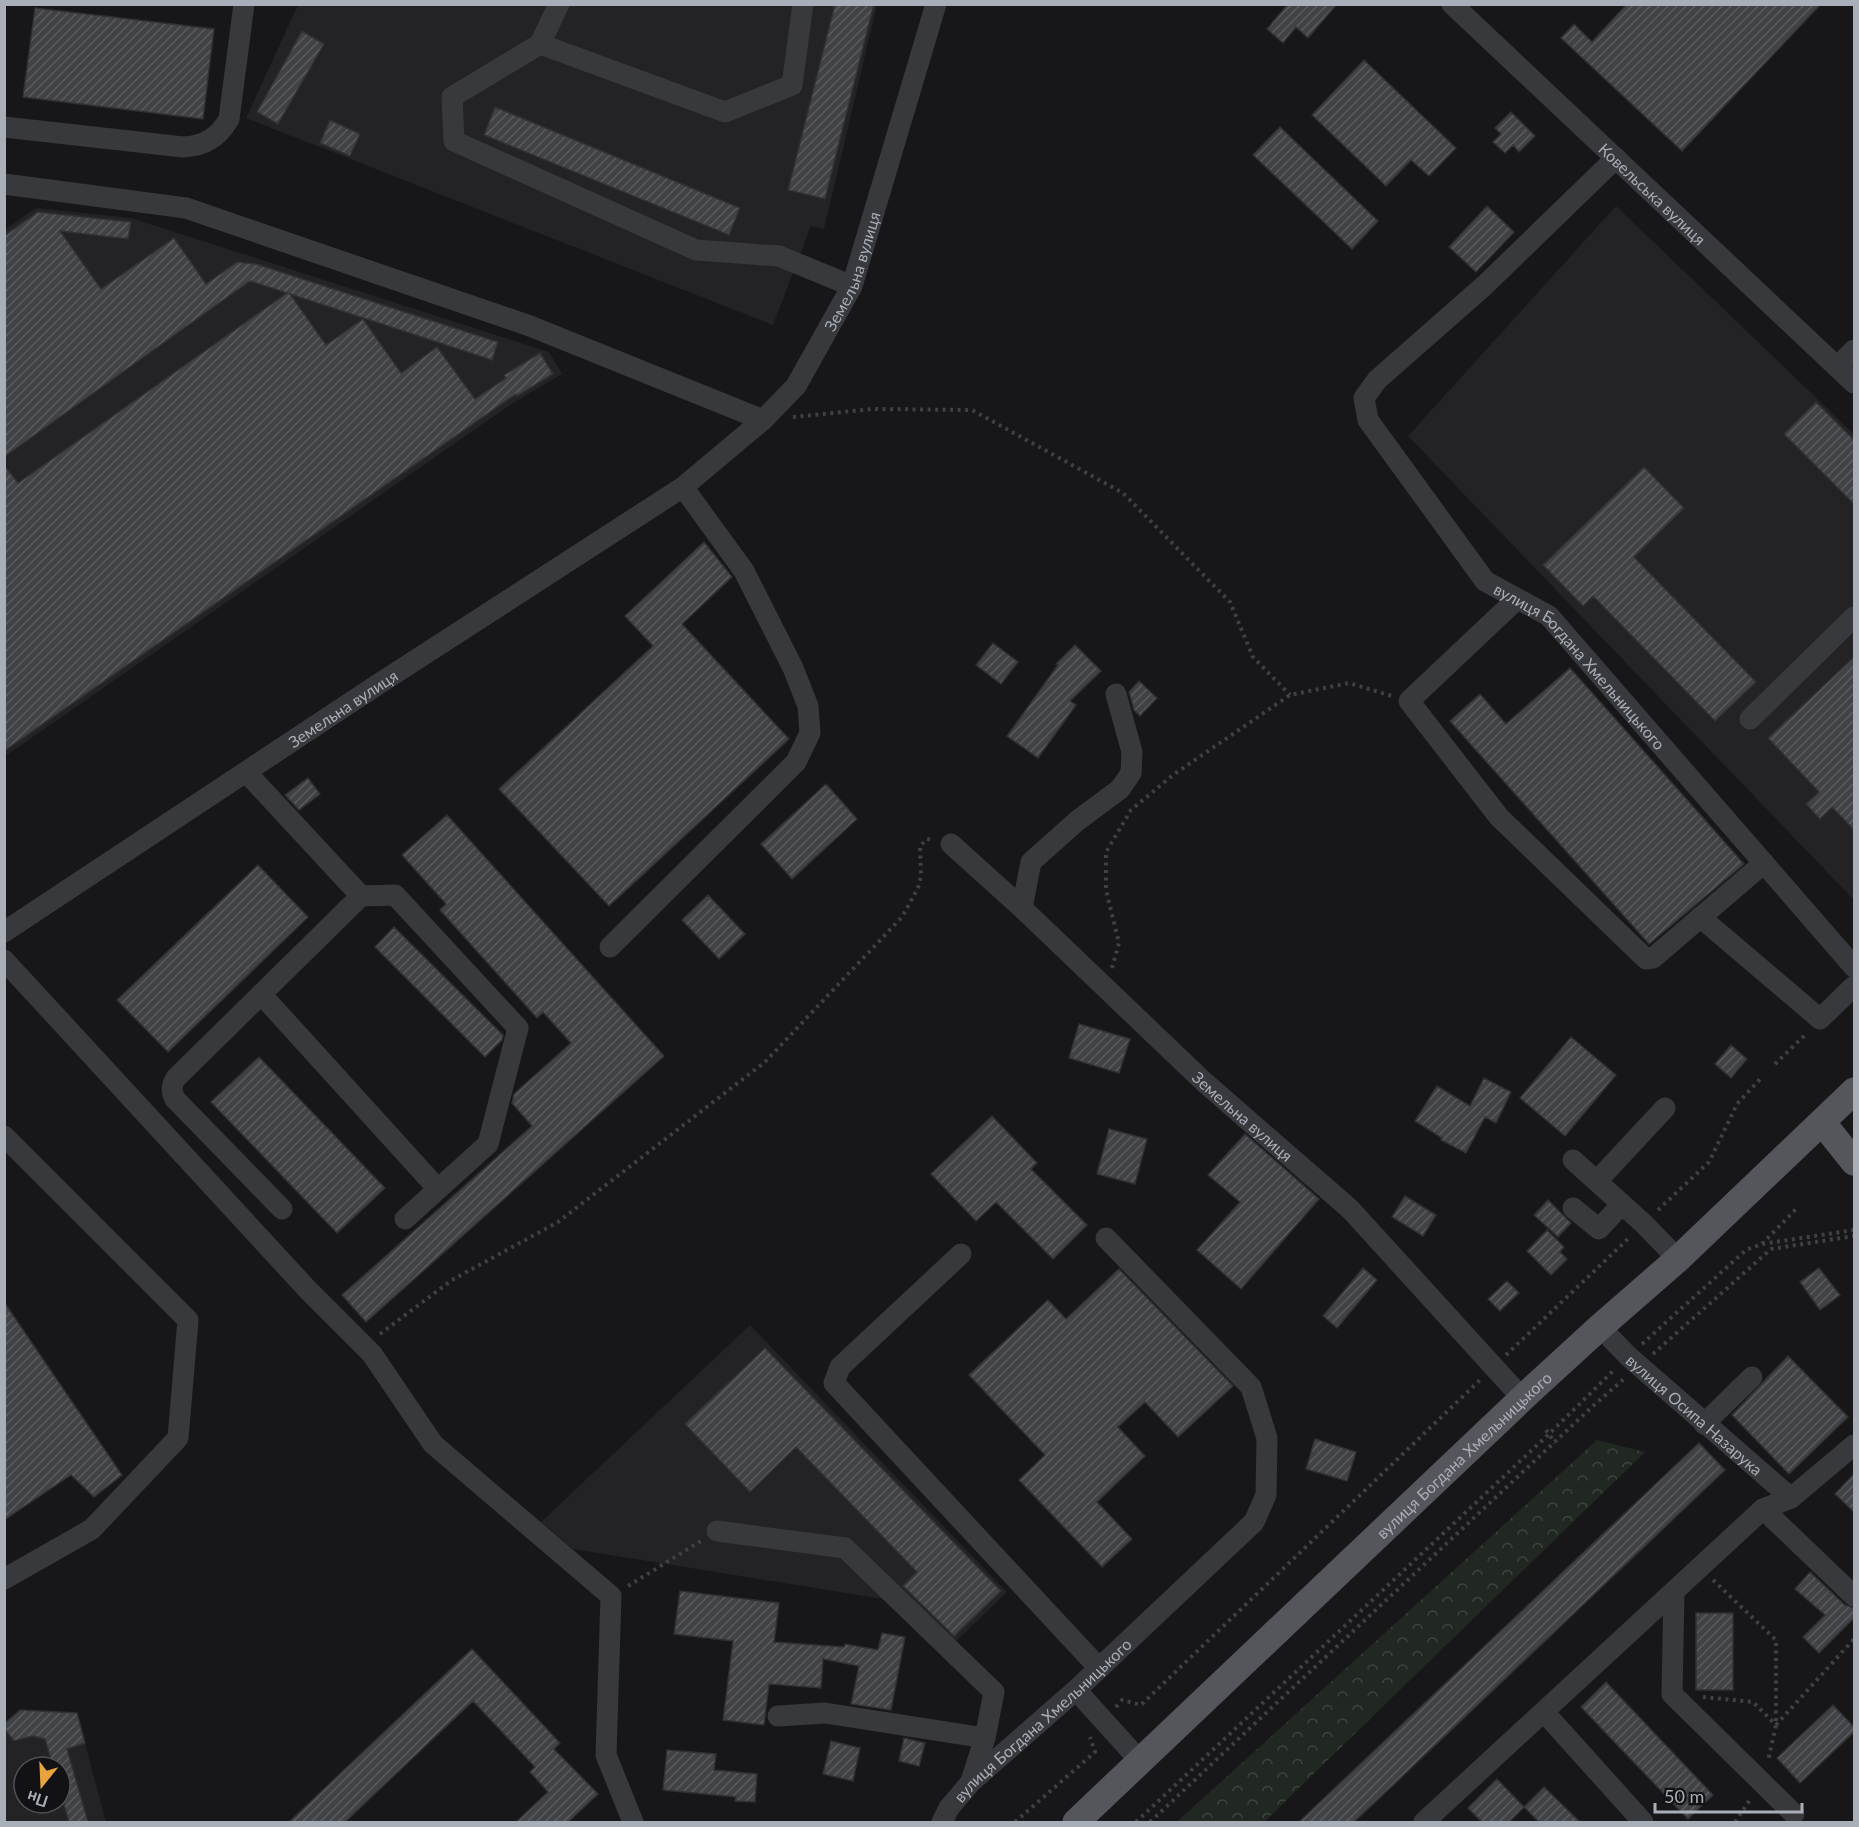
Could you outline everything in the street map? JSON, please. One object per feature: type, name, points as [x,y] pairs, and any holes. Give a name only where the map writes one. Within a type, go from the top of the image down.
[{"type":"main road","name":"вулиця Богдана Хмельницького","points":[[1076,1822],[1523,1399],[1600,1327],[1678,1259],[1854,1091]]},
{"type":"main road","points":[[1822,1122],[1854,1162]]},
{"type":"street","points":[[4,127],[183,147],[205,143],[223,129],[229,119],[244,4]]},
{"type":"street","points":[[559,4],[540,44],[452,97],[454,141],[696,250],[779,256],[852,286]]},
{"type":"street","points":[[540,44],[725,112],[792,85],[803,4]]},
{"type":"street","name":"Земельна вулиця","points":[[4,932],[683,487],[763,420],[796,386],[852,286],[936,4]]},
{"type":"street","name":"Ковельська вулиця","points":[[1452,4],[1854,383]]},
{"type":"street","name":"вулиця Богдана Хмельницького","points":[[1616,158],[1485,285],[1377,380],[1365,398],[1368,420],[1485,581],[1549,616],[1854,967]]},
{"type":"street","points":[[4,184],[186,208],[530,326],[763,420]]},
{"type":"street","points":[[1837,367],[1854,350]]},
{"type":"street","points":[[610,947],[796,762],[810,733],[808,706],[770,620],[744,571],[683,487]]},
{"type":"street","points":[[1517,598],[1409,701],[1499,817],[1646,959],[1653,958],[1764,863]]},
{"type":"street","points":[[1750,719],[1854,617]]},
{"type":"street","points":[[1022,908],[1031,862],[1077,820],[1120,789],[1131,772],[1132,752],[1116,694]]},
{"type":"street","points":[[246,772],[361,896]]},
{"type":"street","name":"Земельна вулиця","points":[[951,844],[1022,908],[1203,1081],[1350,1209],[1523,1399]]},
{"type":"street","points":[[282,1209],[175,1099],[172,1085],[176,1078],[361,896],[395,895],[518,1028],[488,1144],[405,1219]]},
{"type":"street","points":[[1700,917],[1820,1019],[1854,986]]},
{"type":"street","points":[[4,960],[308,1290],[372,1354],[433,1444],[611,1596],[606,1755],[633,1822]]},
{"type":"street","points":[[261,994],[438,1189]]},
{"type":"street","points":[[1597,1181],[1665,1108]]},
{"type":"street","points":[[4,1136],[188,1320],[178,1438],[92,1529],[4,1579]]},
{"type":"street","points":[[1573,1160],[1644,1224],[1678,1259]]},
{"type":"street","points":[[1573,1208],[1599,1229],[1622,1204]]},
{"type":"street","name":"вулиця Богдана Хмельницького","points":[[942,1822],[949,1808],[971,1782],[1076,1690],[1254,1522],[1266,1495],[1267,1438],[1251,1387],[1106,1238]]},
{"type":"street","points":[[961,1254],[840,1367],[834,1383],[1099,1668]]},
{"type":"street","name":"вулиця Осипа Назарука","points":[[1600,1327],[1704,1424],[1791,1498]]},
{"type":"street","points":[[1704,1424],[1752,1377]]},
{"type":"street","points":[[1424,1822],[1763,1509],[1791,1498],[1854,1445]]},
{"type":"street","points":[[1763,1509],[1854,1596]]},
{"type":"street","points":[[717,1531],[845,1548],[994,1692],[985,1738],[971,1782]]},
{"type":"street","points":[[1674,1591],[1672,1694],[1794,1814]]},
{"type":"street","points":[[1076,1690],[1141,1762]]},
{"type":"street","points":[[1544,1712],[1643,1822]]},
{"type":"street","points":[[778,1716],[825,1713],[985,1738]]},
{"type":"path","points":[[763,420],[873,409],[972,410],[1123,493],[1230,602],[1253,657],[1290,695]]},
{"type":"path","points":[[1106,988],[1119,943],[1106,890],[1106,852],[1131,810],[1173,775],[1290,695],[1349,683],[1409,701]]},
{"type":"path","points":[[364,1346],[452,1280],[558,1222],[765,1062],[902,917],[918,888],[921,876],[920,846],[923,842],[927,839],[951,844]]},
{"type":"path","points":[[1775,1064],[1807,1033]]},
{"type":"path","points":[[1016,1822],[1095,1752],[1089,1735],[1122,1700],[1141,1705],[1709,1162],[1737,1104],[1761,1078]]},
{"type":"path","points":[[1762,1244],[1797,1208]]},
{"type":"path","points":[[1150,1822],[1555,1443],[1746,1250],[1762,1244],[1854,1230]]},
{"type":"path","points":[[1136,1822],[1548,1432],[1634,1361],[1772,1250],[1854,1236]]},
{"type":"path","points":[[1548,1432],[1555,1443]]},
{"type":"path","points":[[611,1596],[717,1531]]},
{"type":"path","points":[[1700,1567],[1776,1640],[1776,1725]]},
{"type":"path","points":[[1776,1725],[1854,1639]]},
{"type":"path","points":[[1672,1694],[1753,1702],[1776,1725]]},
{"type":"shaded area","points":[[298,5],[877,5],[824,229],[811,226],[773,325],[246,118]]},
{"type":"shaded area","points":[[1616,206],[1854,434],[1854,900],[1408,436]]},
{"type":"shaded area","points":[[36,208],[131,218],[549,352],[562,374],[510,405],[7,755],[4,752],[4,230]]},
{"type":"shaded area","points":[[750,1325],[1007,1592],[943,1654],[884,1599],[573,1549],[541,1522]]},
{"type":"shaded area","points":[[20,1710],[77,1713],[106,1822],[5,1822],[5,1724]]},
{"type":"green space","points":[[1597,1440],[1645,1452],[1264,1822],[1177,1822]]},
{"type":"building","points":[[835,4],[874,4],[825,199],[788,190]]},
{"type":"building","points":[[1288,4],[1337,4],[1308,38],[1296,27],[1283,43],[1267,29]]},
{"type":"building","points":[[1627,4],[1821,4],[1682,151],[1561,38],[1574,24],[1592,42]]},
{"type":"building","points":[[35,8],[214,29],[203,119],[23,97]]},
{"type":"building","points":[[302,31],[324,44],[278,124],[257,112]]},
{"type":"building","points":[[1364,60],[1456,148],[1429,176],[1411,160],[1386,186],[1312,115]]},
{"type":"building","points":[[495,107],[740,208],[729,235],[484,135]]},
{"type":"building","points":[[1511,112],[1535,136],[1519,152],[1513,145],[1505,153],[1493,142],[1501,134],[1495,128]]},
{"type":"building","points":[[330,120],[360,134],[350,156],[320,143]]},
{"type":"building","points":[[1280,127],[1378,221],[1352,249],[1253,155]]},
{"type":"building","points":[[1487,206],[1514,232],[1476,272],[1449,247]]},
{"type":"building","points":[[38,212],[131,222],[128,239],[60,231],[101,289],[174,238],[206,284],[237,262],[256,264],[498,342],[492,360],[290,294],[326,345],[363,319],[401,373],[437,347],[475,399],[506,378],[504,375],[540,353],[553,374],[517,396],[516,394],[4,751],[4,465],[18,483],[287,293],[250,281],[4,457],[4,236]]},
{"type":"building","points":[[1816,402],[1854,440],[1854,504],[1784,434]]},
{"type":"building","points":[[1644,467],[1684,508],[1634,557],[1756,682],[1715,721],[1593,596],[1583,606],[1543,565]]},
{"type":"building","points":[[704,542],[732,577],[682,624],[789,739],[609,906],[499,789],[653,646],[625,616]]},
{"type":"building","points":[[993,643],[1018,662],[1001,684],[976,665]]},
{"type":"building","points":[[1075,645],[1101,671],[1070,701],[1076,705],[1038,758],[1007,736],[1058,665],[1056,664]]},
{"type":"building","points":[[1854,657],[1854,830],[1832,807],[1820,819],[1806,804],[1819,792],[1768,738]]},
{"type":"building","points":[[1570,668],[1744,864],[1649,944],[1450,721],[1480,694],[1506,724]]},
{"type":"building","points":[[1139,681],[1157,698],[1140,716],[1134,710],[1129,692]]},
{"type":"building","points":[[308,778],[320,794],[299,810],[285,795]]},
{"type":"building","points":[[826,784],[857,819],[792,879],[761,844]]},
{"type":"building","points":[[447,815],[664,1056],[366,1322],[342,1295],[532,1126],[512,1103],[514,1094],[571,1043],[543,1012],[537,1018],[440,910],[446,904],[402,855]]},
{"type":"building","points":[[258,865],[308,917],[168,1052],[117,1000]]},
{"type":"building","points":[[708,895],[745,934],[719,959],[682,920]]},
{"type":"building","points":[[394,927],[503,1035],[502,1040],[485,1057],[375,947]]},
{"type":"building","points":[[1079,1024],[1130,1039],[1119,1073],[1069,1058]]},
{"type":"building","points":[[1571,1037],[1616,1075],[1565,1136],[1520,1098]]},
{"type":"building","points":[[1731,1045],[1747,1059],[1731,1078],[1715,1064]]},
{"type":"building","points":[[259,1057],[385,1188],[337,1233],[211,1102]]},
{"type":"building","points":[[1484,1078],[1511,1092],[1496,1123],[1485,1117],[1466,1153],[1441,1140],[1442,1138],[1415,1121],[1437,1086],[1470,1106]]},
{"type":"building","points":[[992,1116],[1037,1163],[1031,1169],[1087,1225],[1053,1259],[996,1202],[976,1221],[931,1174]]},
{"type":"building","points":[[1109,1129],[1147,1139],[1135,1184],[1097,1174]]},
{"type":"building","points":[[1245,1134],[1319,1199],[1241,1289],[1197,1250],[1240,1202],[1208,1175]]},
{"type":"building","points":[[1405,1196],[1436,1215],[1423,1236],[1392,1217]]},
{"type":"building","points":[[1548,1200],[1571,1223],[1558,1237],[1534,1215]]},
{"type":"building","points":[[1547,1230],[1564,1247],[1560,1252],[1567,1259],[1551,1275],[1527,1251]]},
{"type":"building","points":[[1363,1268],[1377,1280],[1337,1328],[1323,1316]]},
{"type":"building","points":[[1819,1268],[1840,1295],[1820,1310],[1800,1282]]},
{"type":"building","points":[[1119,1269],[1233,1386],[1178,1437],[1145,1402],[1118,1427],[1145,1456],[1097,1502],[1132,1539],[1102,1567],[1019,1480],[1045,1455],[969,1375],[1048,1300],[1066,1319]]},
{"type":"building","points":[[1507,1281],[1519,1293],[1500,1311],[1488,1299]]},
{"type":"building","points":[[4,1302],[122,1475],[94,1497],[71,1475],[4,1520]]},
{"type":"building","points":[[765,1348],[1001,1591],[954,1636],[903,1586],[917,1572],[796,1447],[750,1492],[685,1424]]},
{"type":"building","points":[[1788,1356],[1848,1417],[1789,1474],[1732,1415]]},
{"type":"building","points":[[1315,1439],[1356,1452],[1347,1481],[1306,1469]]},
{"type":"building","points":[[1699,1443],[1725,1470],[1407,1772],[1354,1822],[1299,1822]]},
{"type":"building","points":[[1854,1474],[1854,1512],[1835,1494]]},
{"type":"building","points":[[1810,1572],[1845,1605],[1854,1608],[1854,1618],[1819,1653],[1803,1637],[1825,1615],[1795,1589]]},
{"type":"building","points":[[680,1591],[779,1603],[774,1642],[844,1647],[845,1644],[878,1650],[882,1633],[905,1637],[891,1710],[851,1704],[859,1666],[823,1659],[821,1688],[769,1684],[764,1725],[723,1720],[733,1641],[674,1634]]},
{"type":"building","points":[[1696,1613],[1733,1613],[1733,1690],[1696,1690]]},
{"type":"building","points":[[472,1649],[560,1743],[554,1749],[598,1794],[568,1822],[516,1822],[548,1792],[530,1772],[535,1767],[473,1701],[345,1822],[289,1822]]},
{"type":"building","points":[[1606,1682],[1713,1795],[1688,1819],[1581,1707]]},
{"type":"building","points":[[1833,1705],[1854,1727],[1854,1732],[1800,1783],[1777,1758]]},
{"type":"building","points":[[20,1710],[77,1713],[85,1743],[67,1749],[69,1755],[50,1755],[45,1739],[32,1736],[14,1741],[4,1728],[4,1724]]},
{"type":"building","points":[[904,1738],[925,1743],[919,1766],[899,1761]]},
{"type":"building","points":[[831,1741],[860,1748],[853,1781],[823,1774]]},
{"type":"building","points":[[667,1750],[716,1754],[714,1770],[757,1774],[755,1802],[735,1801],[736,1797],[663,1790]]},
{"type":"building","points":[[72,1766],[88,1822],[69,1822],[67,1815],[72,1815]]},
{"type":"building","points":[[1497,1779],[1524,1807],[1509,1822],[1482,1822],[1468,1808]]},
{"type":"building","points":[[1544,1787],[1580,1822],[1539,1822],[1524,1807]]}]
